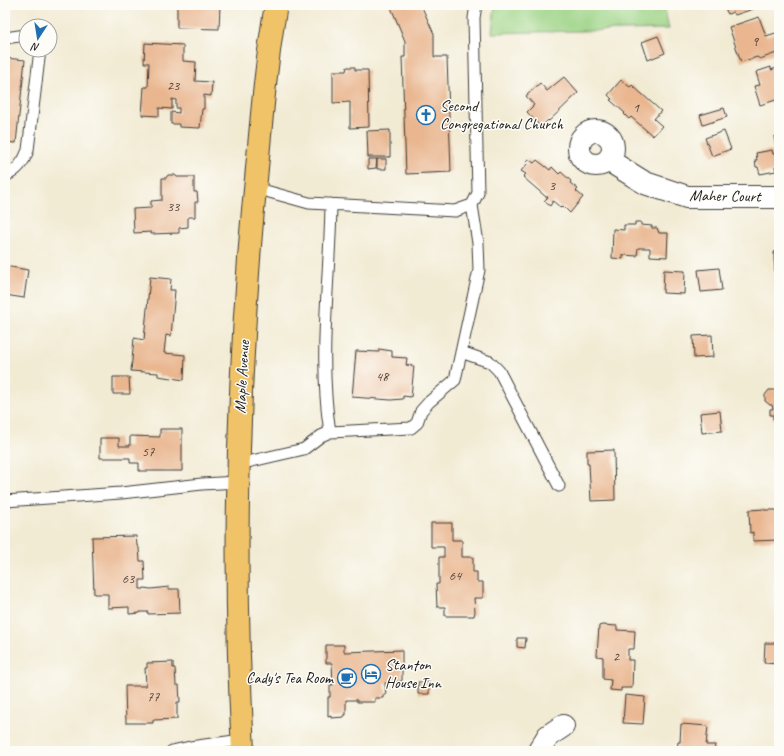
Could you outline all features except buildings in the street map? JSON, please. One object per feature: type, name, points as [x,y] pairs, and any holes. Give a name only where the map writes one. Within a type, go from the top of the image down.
[{"type":"main road","name":"Maple Avenue","points":[[243,745],[239,687],[237,611],[238,473],[241,372],[255,188],[264,96],[276,5]]},
{"type":"street","name":"Maher Court","points":[[608,160],[645,183],[687,197],[779,197]]},
{"type":"street","points":[[539,751],[548,736],[563,726]]},
{"type":"lane","points":[[5,501],[121,493],[202,484],[238,473],[304,448],[321,436],[330,432],[411,428],[417,423],[421,411],[429,402],[455,380],[479,270],[478,242],[472,205],[478,193],[474,18],[476,5]]},
{"type":"lane","points":[[5,38],[18,36]]},
{"type":"lane","points":[[5,176],[18,168],[26,158],[39,58]]},
{"type":"lane","points":[[255,188],[309,203],[455,211],[472,205]]},
{"type":"lane","points":[[330,432],[326,410],[324,356],[330,253],[331,204]]},
{"type":"lane","points":[[461,352],[490,362],[499,371],[559,486]]},
{"type":"lane","points":[[172,751],[190,747],[243,745]]},
{"type":"green space","points":[[495,5],[664,5],[669,29],[492,33]]},
{"type":"place","name":"Second Congregational Church","points":[[426,115]]},
{"type":"place","name":"Stanton House Inn","points":[[371,674]]},
{"type":"place","name":"Cady's Tea Room","points":[[347,678]]}]
